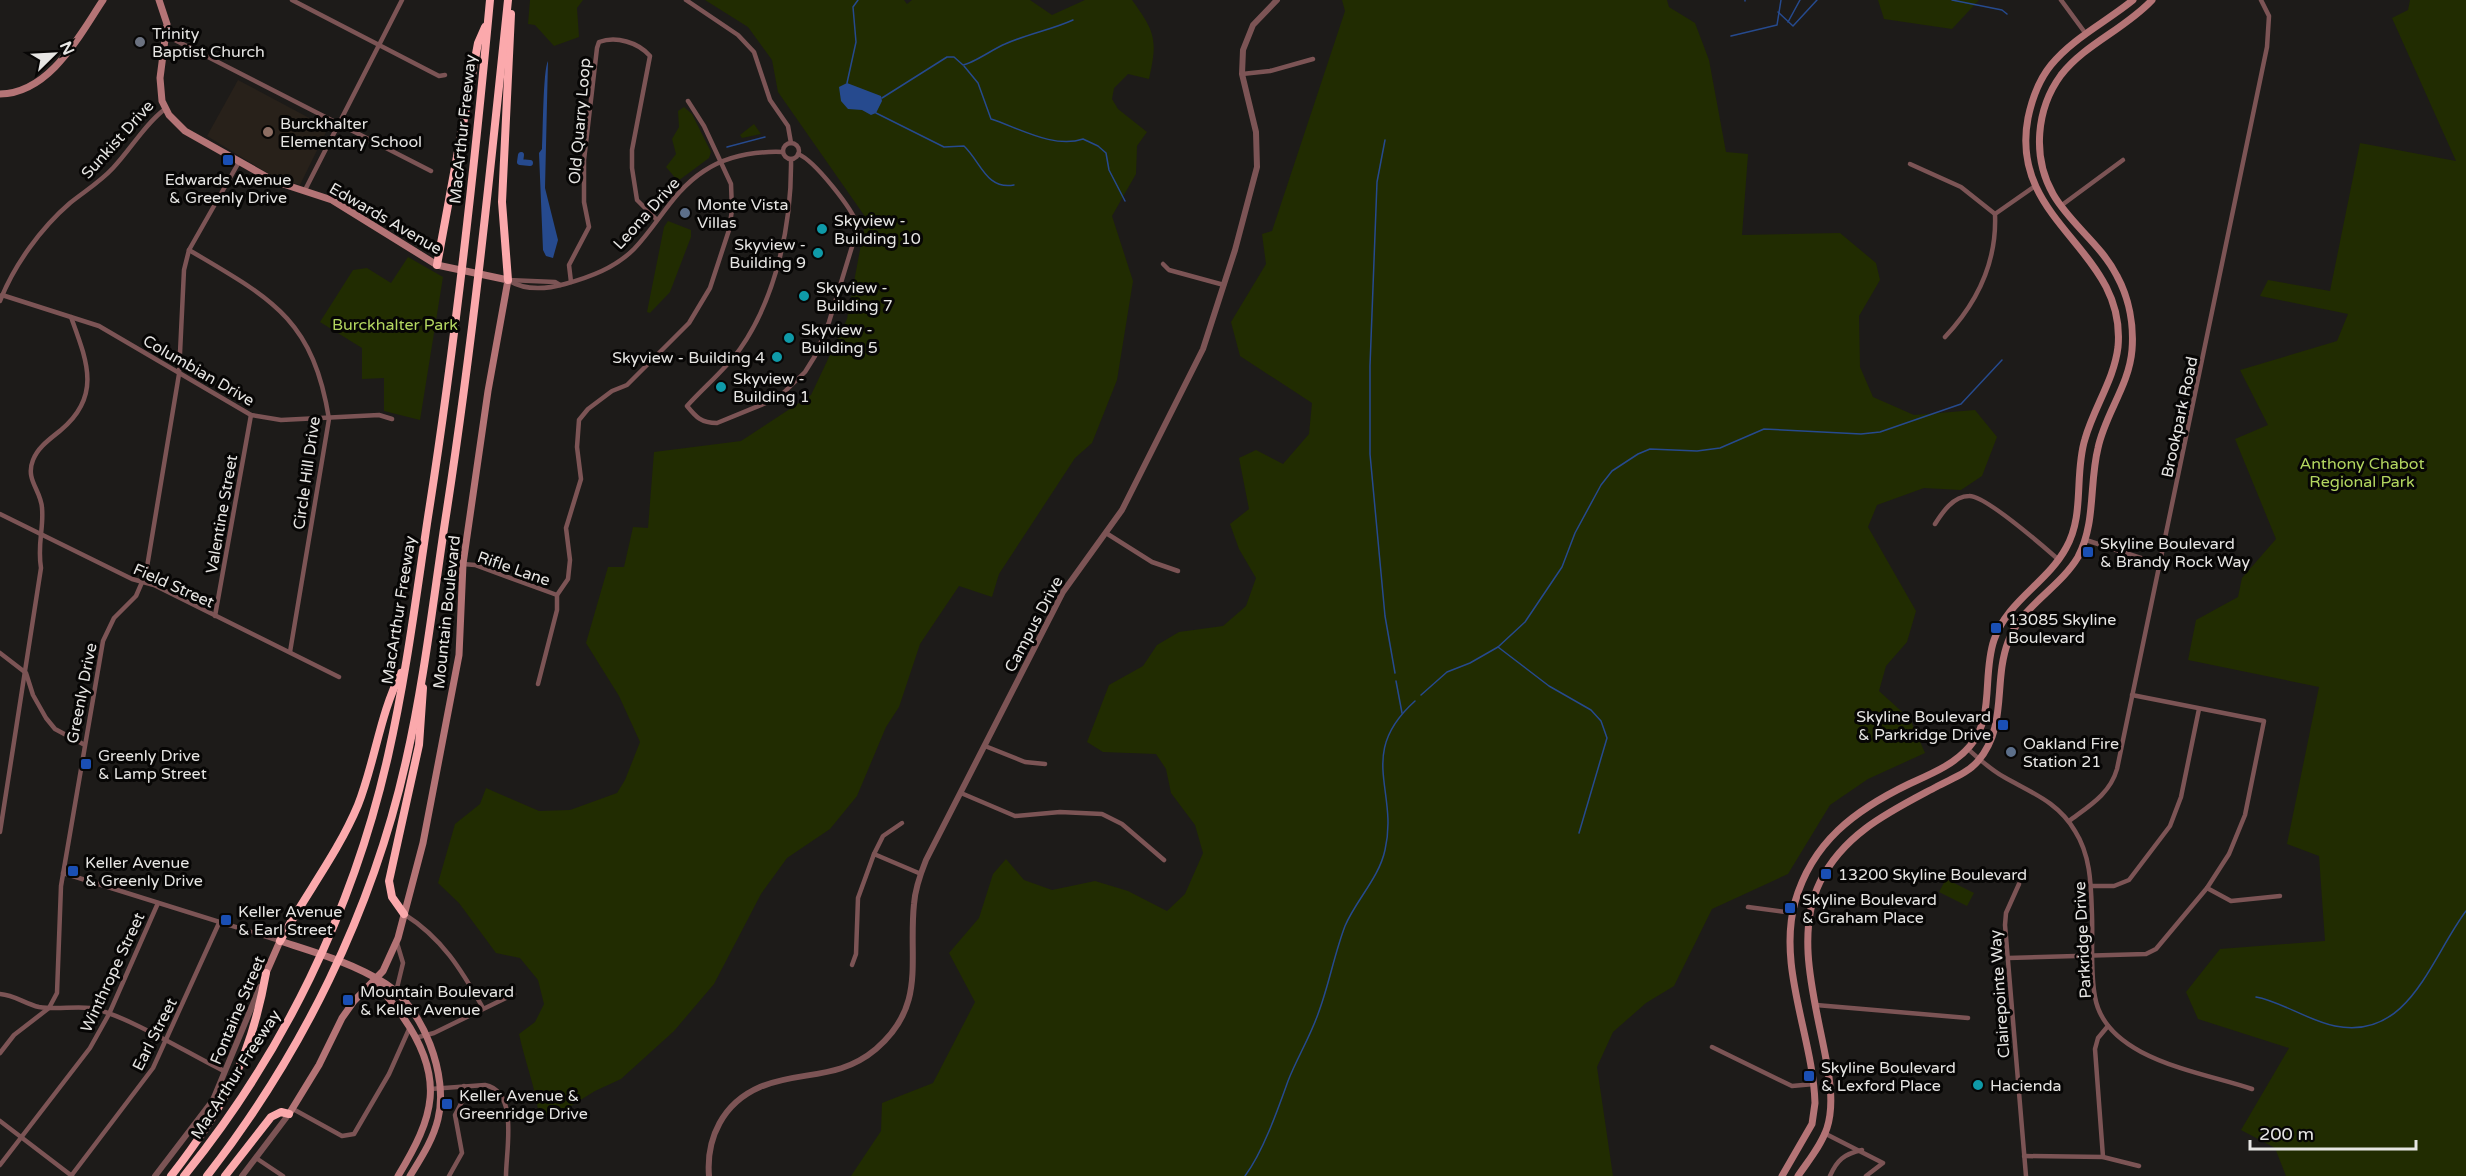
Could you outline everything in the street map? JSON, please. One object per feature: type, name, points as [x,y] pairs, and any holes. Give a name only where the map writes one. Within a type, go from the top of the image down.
[{"type":"highway","name":"MacArthur Freeway","points":[[184,1176],[227,1119],[261,1067],[324,950],[349,890],[370,825],[395,728],[445,409],[461,286],[490,0]]},
{"type":"highway","name":"MacArthur Freeway","points":[[207,1176],[248,1121],[293,1050],[353,928],[376,866],[397,798],[423,667],[482,262],[510,0]]},
{"type":"highway","points":[[508,280],[502,202],[510,0]]},
{"type":"highway","points":[[437,265],[478,43],[488,19]]},
{"type":"highway","points":[[280,941],[352,817],[372,765],[394,687],[405,664]]},
{"type":"highway","points":[[404,914],[392,897],[389,881],[419,745],[424,708],[423,667]]},
{"type":"highway","points":[[171,1176],[214,1118],[234,1083],[254,1032],[266,973]]},
{"type":"highway","points":[[225,1176],[271,1117],[291,1111]]},
{"type":"main road","points":[[0,94],[19,91],[43,77],[70,49],[103,0]]},
{"type":"main road","name":"Sunkist Drive","points":[[159,0],[166,18],[167,36],[160,78],[165,109]]},
{"type":"main road","points":[[1782,1176],[1812,1124],[1815,1103],[1814,1084],[1792,964],[1793,913],[1804,878],[1834,832],[1870,803],[1944,768],[1968,749],[1982,726],[1990,655],[1995,636],[2012,608],[2059,560],[2075,524],[2084,441],[2113,373],[2118,330],[2105,281],[2051,216],[2034,186],[2025,135],[2031,103],[2051,65],[2086,34],[2133,0]]},
{"type":"main road","points":[[1798,1176],[1824,1133],[1829,1119],[1830,1092],[1809,965],[1809,918],[1821,879],[1841,851],[1864,828],[1960,775],[1980,759],[1997,724],[2004,657],[2008,641],[2022,618],[2065,574],[2086,540],[2098,446],[2130,364],[2132,328],[2126,298],[2118,276],[2105,256],[2054,195],[2045,174],[2040,151],[2042,119],[2051,92],[2061,76],[2076,60],[2131,20],[2152,0]]},
{"type":"main road","name":"Edwards Avenue","points":[[165,109],[185,131],[239,162],[281,184],[332,200],[437,265],[508,280]]},
{"type":"main road","name":"Mountain Boulevard","points":[[291,1111],[342,1018],[383,971],[397,943],[423,843],[459,655],[463,564],[488,391],[508,280]]},
{"type":"main road","points":[[280,941],[356,968],[396,992],[426,1035],[435,1060],[441,1088],[441,1103],[435,1129],[410,1176]]},
{"type":"main road","name":"Fontaine Street","points":[[266,973],[280,941]]},
{"type":"main road","points":[[375,979],[410,1027],[425,1063],[430,1089],[426,1126],[398,1176]]},
{"type":"street","points":[[292,0],[439,76],[445,75]]},
{"type":"street","points":[[305,190],[402,0]]},
{"type":"street","points":[[686,0],[738,35],[754,52],[770,100],[788,126],[791,144]]},
{"type":"street","name":"Campus Drive","points":[[709,1176],[708,1162],[713,1134],[723,1115],[738,1100],[768,1084],[831,1073],[856,1064],[878,1047],[900,1020],[912,987],[914,907],[921,874],[1063,592],[1122,510],[1203,349],[1224,285],[1257,167],[1256,132],[1242,74],[1247,36],[1259,16],[1277,0]]},
{"type":"street","points":[[2061,0],[2086,34]]},
{"type":"street","name":"Brookpark Road","points":[[2069,821],[2099,799],[2114,780],[2180,475],[2268,46],[2269,16],[2261,0]]},
{"type":"street","points":[[167,36],[431,171]]},
{"type":"street","name":"Old Quarry Loop","points":[[571,282],[569,265],[589,227],[584,202],[584,160],[597,48],[599,42],[607,39],[626,41],[650,56],[639,103],[632,150],[632,168],[637,200],[657,219]]},
{"type":"street","points":[[1242,74],[1270,71],[1313,59]]},
{"type":"street","points":[[538,684],[557,610],[558,596],[568,579],[570,560],[566,528],[581,479],[577,429],[579,420],[588,409],[612,391],[627,385],[689,323],[710,288],[724,248],[732,210],[731,184],[704,126],[688,101]]},
{"type":"street","name":"Sunkist Drive","points":[[0,301],[35,242],[70,204],[93,188],[114,167],[156,116],[165,109]]},
{"type":"street","points":[[791,159],[783,152],[784,147],[791,144],[798,147],[798,154]]},
{"type":"street","name":"Leona Drive","points":[[508,280],[555,282],[560,285],[600,272],[624,257],[683,187],[720,161],[750,153],[783,152]]},
{"type":"street","points":[[791,159],[798,154]]},
{"type":"street","points":[[791,159],[788,213],[766,300],[740,349],[687,406],[697,419],[706,423],[717,423],[760,407],[778,398],[790,388],[815,356],[849,263],[858,227],[852,212],[809,160],[798,154]]},
{"type":"street","points":[[2062,206],[2123,160]]},
{"type":"street","name":"Greenly Drive","points":[[49,1008],[57,993],[60,979],[58,908],[63,873],[83,744],[108,627],[136,596],[143,582],[179,374],[181,291],[189,250],[239,162]]},
{"type":"street","points":[[1910,164],[1961,186],[1995,214]]},
{"type":"street","points":[[1995,214],[2034,186]]},
{"type":"street","points":[[1945,337],[1959,322],[1985,279],[1993,251],[1995,214]]},
{"type":"street","name":"Circle Hill Drive","points":[[189,250],[254,289],[291,323],[317,366],[329,419],[290,652]]},
{"type":"street","points":[[1163,264],[1169,270],[1224,285]]},
{"type":"street","name":"Columbian Drive","points":[[2,295],[99,326],[251,415],[281,420],[379,415],[392,419]]},
{"type":"street","points":[[0,831],[41,568],[39,532],[43,509],[31,481],[32,461],[39,449],[76,416],[88,388],[84,356],[71,317]]},
{"type":"street","name":"Valentine Street","points":[[215,616],[251,415]]},
{"type":"street","points":[[1935,524],[1944,510],[1954,502],[1962,497],[1972,496],[1993,507],[2059,560]]},
{"type":"street","name":"Field Street","points":[[0,514],[339,677]]},
{"type":"street","points":[[1106,533],[1152,562],[1178,571]]},
{"type":"street","points":[[2086,540],[2159,564]]},
{"type":"street","name":"Rifle Lane","points":[[463,564],[475,565],[558,596]]},
{"type":"street","points":[[0,653],[26,673],[33,695],[46,718],[56,729],[83,744]]},
{"type":"street","points":[[2008,958],[2146,954],[2156,949],[2207,888],[2238,834],[2264,721],[2132,695]]},
{"type":"street","points":[[2091,886],[2114,886],[2129,880],[2170,826],[2181,797],[2199,709]]},
{"type":"street","points":[[985,746],[1025,762],[1045,765]]},
{"type":"street","name":"Parkridge Drive","points":[[1968,749],[2004,777],[2040,795],[2069,821],[2084,849],[2091,886],[2095,998],[2108,1026],[2128,1044],[2185,1070],[2252,1089]]},
{"type":"street","points":[[961,793],[1015,816],[1060,812],[1102,814],[1122,824],[1164,860]]},
{"type":"street","points":[[852,965],[856,954],[858,898],[883,836],[902,823]]},
{"type":"street","points":[[874,854],[921,874]]},
{"type":"street","points":[[63,873],[280,941]]},
{"type":"street","name":"Clairepointe Way","points":[[2019,884],[2006,913],[2025,1176]]},
{"type":"street","points":[[2207,888],[2231,901],[2280,896]]},
{"type":"street","name":"Winthrope Street","points":[[0,1165],[90,1048],[109,1014],[158,903]]},
{"type":"street","points":[[1748,907],[1793,913]]},
{"type":"street","points":[[404,914],[422,926],[450,953],[483,1008]]},
{"type":"street","name":"Earl Street","points":[[72,1176],[153,1068],[167,1042],[219,923]]},
{"type":"street","name":"Mountain Boulevard","points":[[396,992],[403,963],[397,943]]},
{"type":"street","name":"Fontaine Street","points":[[155,1176],[213,1100],[266,973]]},
{"type":"street","points":[[0,993],[16,996],[32,1005],[49,1008],[88,1008],[109,1014],[224,1071]]},
{"type":"street","points":[[415,1038],[514,994]]},
{"type":"street","points":[[1816,1005],[1968,1018]]},
{"type":"street","points":[[0,1053],[14,1035],[49,1008]]},
{"type":"street","points":[[2103,1157],[2095,1049],[2098,1038],[2108,1026]]},
{"type":"street","points":[[291,1111],[342,1136],[350,1136],[356,1131],[389,1074],[410,1027]]},
{"type":"street","points":[[1712,1047],[1792,1086],[1814,1084]]},
{"type":"street","points":[[448,1176],[462,1153],[455,1115],[465,1096],[464,1086]]},
{"type":"street","points":[[430,1089],[464,1086],[494,1087],[502,1093],[507,1103],[506,1176]]},
{"type":"street","name":"Mountain Boulevard","points":[[242,1176],[291,1111]]},
{"type":"street","points":[[0,1121],[72,1176]]},
{"type":"street","points":[[1824,1133],[1862,1150],[1883,1163],[1866,1176]]},
{"type":"street","points":[[1830,1176],[1834,1166],[1846,1154],[1862,1150]]},
{"type":"street","points":[[2024,1156],[2103,1157],[2139,1166]]},
{"type":"street","points":[[256,1158],[283,1176]]},
{"type":"shaded area","name":"Burckhalter Elementary School","points":[[238,80],[328,128],[300,185],[274,177],[207,136]]},
{"type":"green space","points":[[530,0],[583,0],[577,8],[579,37],[554,46],[535,25],[528,24]]},
{"type":"green space","points":[[705,0],[904,0],[907,4],[912,0],[1030,0],[1052,15],[1085,0],[1132,0],[1146,20],[1154,45],[1149,79],[1128,74],[1114,88],[1112,99],[1118,109],[1147,132],[1137,146],[1136,174],[1112,216],[1133,281],[1117,380],[1092,443],[1075,458],[999,574],[992,597],[959,586],[920,644],[899,707],[886,727],[857,796],[830,829],[787,858],[761,894],[714,984],[674,1031],[621,1079],[595,1091],[561,1112],[539,1117],[519,1034],[535,1022],[544,1004],[538,980],[520,958],[496,953],[459,903],[438,883],[455,824],[480,804],[486,788],[539,811],[570,810],[617,793],[625,780],[640,742],[619,696],[586,643],[608,567],[624,567],[633,527],[648,528],[654,452],[741,441],[811,395],[847,319],[866,218],[778,92],[772,60],[748,27]]},
{"type":"green space","points":[[1342,0],[1667,0],[1669,7],[1695,23],[1709,60],[1726,152],[1748,154],[1742,235],[1840,233],[1876,263],[1880,280],[1859,316],[1860,367],[1873,397],[1914,415],[1975,410],[1997,437],[1982,476],[1961,490],[1924,488],[1877,505],[1868,527],[1916,611],[1907,642],[1886,666],[1879,691],[1910,719],[1925,753],[1868,779],[1830,805],[1788,874],[1712,909],[1674,986],[1646,1003],[1613,1032],[1597,1067],[1613,1176],[851,1176],[881,1131],[882,1103],[933,1083],[975,1002],[949,953],[979,918],[993,874],[1006,859],[1024,880],[1052,890],[1095,881],[1128,891],[1167,911],[1185,894],[1203,853],[1195,825],[1171,793],[1166,769],[1156,754],[1103,752],[1087,742],[1109,685],[1143,666],[1157,645],[1179,632],[1223,626],[1246,606],[1256,578],[1239,549],[1230,524],[1249,509],[1239,458],[1256,450],[1283,464],[1309,434],[1312,403],[1240,356],[1231,322],[1266,264],[1262,234],[1272,231],[1345,11]]},
{"type":"green space","points":[[1878,0],[1979,0],[1952,29],[1884,19]]},
{"type":"green space","name":"Anthony Chabot Regional Park","points":[[2410,0],[2466,0],[2466,1176],[2286,1176],[2275,1148],[2241,1130],[2289,1048],[2198,1019],[2186,992],[2220,949],[2325,941],[2319,856],[2287,844],[2319,687],[2188,660],[2196,620],[2238,597],[2242,578],[2276,539],[2235,439],[2268,425],[2240,370],[2337,341],[2348,314],[2260,296],[2268,280],[2330,291],[2360,143],[2456,161],[2392,18],[2408,10]]},
{"type":"green space","points":[[684,107],[692,114],[711,152],[709,158],[678,181],[666,167],[676,154],[672,139],[679,127],[678,111]]},
{"type":"green space","points":[[754,124],[761,134],[742,138],[740,135]]},
{"type":"green space","points":[[668,221],[691,230],[691,237],[670,292],[650,313],[647,312],[664,227]]},
{"type":"green space","name":"Burckhalter Park","points":[[408,257],[443,277],[420,420],[384,411],[384,378],[362,379],[362,348],[320,322],[353,270],[367,268],[391,283]]},
{"type":"green space","points":[[1946,879],[1974,893],[1967,906],[1939,892]]},
{"type":"water","points":[[548,61],[545,188],[558,240],[553,258],[546,256],[543,250],[539,153],[542,149],[544,89]]},
{"type":"water","points":[[847,83],[881,96],[882,101],[876,113],[871,115],[862,110],[848,109],[841,101],[839,87]]},
{"type":"waterway","points":[[847,83],[856,42],[853,7],[858,0]]},
{"type":"waterway","points":[[1731,36],[1777,25],[1781,0]]},
{"type":"waterway","points":[[1788,22],[1800,0]]},
{"type":"waterway","points":[[1778,12],[1793,26],[1817,0]]},
{"type":"waterway","points":[[1952,0],[2002,10],[2007,14]]},
{"type":"waterway","points":[[882,98],[947,57],[954,57],[963,65],[967,64],[1000,46],[1073,20]]},
{"type":"waterway","points":[[964,66],[978,83],[991,119],[1049,139],[1060,141],[1083,139],[1098,146],[1106,153],[1109,170],[1125,201]]},
{"type":"waterway","points":[[876,113],[944,147],[964,146],[990,179],[997,183],[1014,185]]},
{"type":"waterway","points":[[727,147],[765,137]]},
{"type":"waterway","points":[[1385,140],[1377,182],[1370,366],[1370,454],[1385,616],[1395,673]]},
{"type":"waterway","points":[[521,155],[520,162],[530,163]]},
{"type":"waterway","points":[[1421,695],[1447,672],[1470,663],[1498,647],[1525,622],[1562,567],[1575,533],[1601,485],[1612,471],[1638,454],[1650,449],[1697,451],[1720,448],[1764,429],[1861,434],[1880,432],[1961,404],[2002,360]]},
{"type":"waterway","points":[[1498,647],[1549,686],[1591,710],[1601,721],[1607,738],[1579,833]]},
{"type":"waterway","points":[[1396,681],[1402,713]]},
{"type":"waterway","points":[[1245,1176],[1264,1143],[1292,1072],[1315,1023],[1345,926],[1382,860],[1388,829],[1383,756],[1387,738],[1397,720],[1415,701]]},
{"type":"waterway","points":[[2256,997],[2335,1026],[2360,1027],[2382,1021],[2399,1009],[2415,992],[2466,911]]},
{"type":"place","name":"Trinity Baptist Church","points":[[140,42]]},
{"type":"place","name":"Burckhalter Elementary School","points":[[268,132]]},
{"type":"place","name":"Edwards Avenue & Greenly Drive","points":[[228,160]]},
{"type":"place","name":"Monte Vista Villas","points":[[685,213]]},
{"type":"place","name":"Skyview - Building 10","points":[[822,229]]},
{"type":"place","name":"Skyview - Building 9","points":[[818,253]]},
{"type":"place","name":"Skyview - Building 7","points":[[804,296]]},
{"type":"place","name":"Skyview - Building 5","points":[[789,338]]},
{"type":"place","name":"Skyview - Building 4","points":[[777,357]]},
{"type":"place","name":"Skyview - Building 1","points":[[721,387]]},
{"type":"place","name":"Skyline Boulevard & Brandy Rock Way","points":[[2088,552]]},
{"type":"place","name":"13085 Skyline Boulevard","points":[[1996,628]]},
{"type":"place","name":"Skyline Boulevard & Parkridge Drive","points":[[2003,725]]},
{"type":"place","name":"Oakland Fire Station 21","points":[[2011,752]]},
{"type":"place","name":"Greenly Drive & Lamp Street","points":[[86,764]]},
{"type":"place","name":"Keller Avenue & Greenly Drive","points":[[73,871]]},
{"type":"place","name":"13200 Skyline Boulevard","points":[[1826,874]]},
{"type":"place","name":"Skyline Boulevard & Graham Place","points":[[1790,908]]},
{"type":"place","name":"Keller Avenue & Earl Street","points":[[226,920]]},
{"type":"place","name":"Mountain Boulevard & Keller Avenue","points":[[348,1000]]},
{"type":"place","name":"Skyline Boulevard & Lexford Place","points":[[1809,1076]]},
{"type":"place","name":"Hacienda","points":[[1978,1085]]},
{"type":"place","name":"Keller Avenue & Greenridge Drive","points":[[447,1104]]}]
